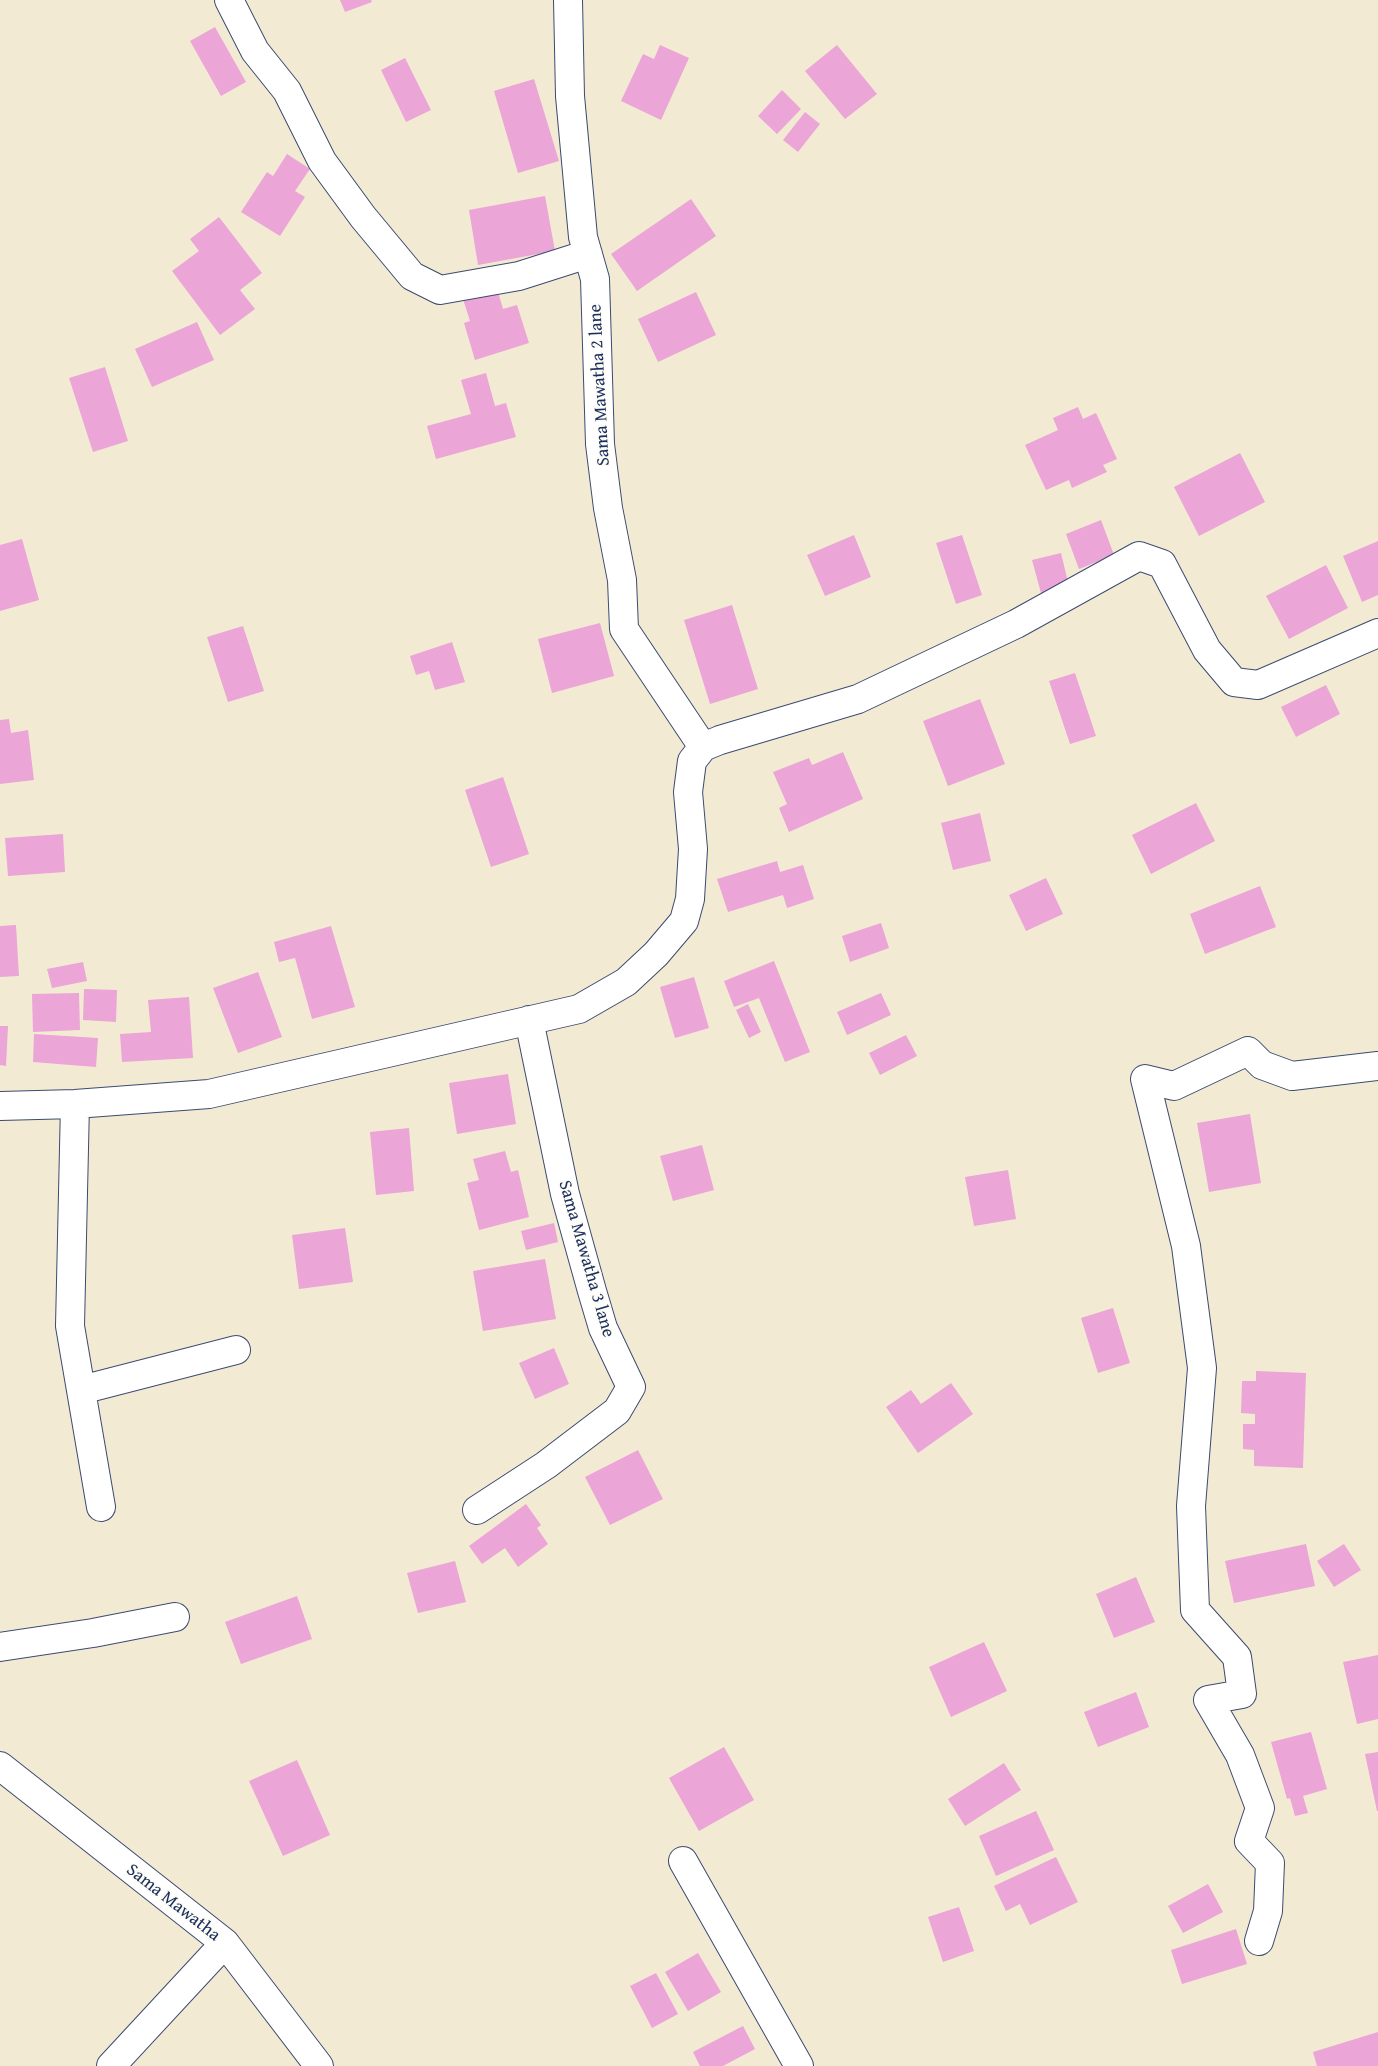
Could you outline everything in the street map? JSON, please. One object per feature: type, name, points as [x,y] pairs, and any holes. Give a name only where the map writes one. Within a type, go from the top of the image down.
[{"type":"street","points":[[229,0],[255,51],[287,91],[322,160],[363,217],[412,276],[440,290],[519,276],[588,254]]},
{"type":"street","name":"Sama Mawatha 2 lane","points":[[568,0],[570,96],[584,237],[595,279],[600,444],[608,508],[622,580],[624,629],[703,747]]},
{"type":"street","points":[[0,1106],[75,1104],[210,1094],[579,1009],[626,982],[656,954],[684,921],[690,899],[693,850],[688,792],[692,761],[703,747],[720,740],[858,699],[1016,624],[1139,556],[1162,564],[1207,650],[1234,682],[1258,685],[1378,633]]},
{"type":"street","name":"Sama Mawatha 3 lane","points":[[477,1510],[546,1465],[617,1411],[631,1388],[603,1328],[590,1282],[566,1194],[529,1020]]},
{"type":"street","points":[[1259,1941],[1268,1911],[1270,1863],[1249,1841],[1260,1808],[1240,1755],[1208,1700],[1242,1694],[1237,1657],[1195,1610],[1191,1506],[1202,1368],[1186,1246],[1145,1079],[1174,1086],[1248,1051],[1262,1065],[1292,1076],[1378,1066]]},
{"type":"street","points":[[75,1104],[70,1326],[101,1507]]},
{"type":"street","points":[[81,1390],[236,1350]]},
{"type":"street","points":[[0,1647],[93,1633],[175,1617]]},
{"type":"street","name":"Sama Mawatha","points":[[0,1766],[224,1943],[319,2066]]},
{"type":"street","points":[[683,1861],[799,2066]]},
{"type":"street","points":[[111,2066],[224,1943]]},
{"type":"building","points":[[340,0],[371,0],[372,2],[345,12]]},
{"type":"building","points":[[215,27],[246,82],[221,96],[190,41]]},
{"type":"building","points":[[660,45],[689,58],[661,120],[621,101],[643,54],[654,59]]},
{"type":"building","points":[[837,45],[877,94],[845,119],[805,71]]},
{"type":"building","points":[[405,58],[431,110],[406,122],[381,70]]},
{"type":"building","points":[[534,79],[559,161],[518,173],[494,91]]},
{"type":"building","points":[[782,90],[801,109],[777,134],[758,116]]},
{"type":"building","points":[[805,112],[820,124],[798,152],[783,140]]},
{"type":"building","points":[[287,154],[310,169],[295,191],[305,197],[280,236],[241,212],[267,172],[273,176]]},
{"type":"building","points":[[545,196],[555,251],[478,265],[469,210]]},
{"type":"building","points":[[691,199],[716,236],[637,291],[611,254]]},
{"type":"building","points":[[219,217],[262,273],[240,290],[255,309],[220,335],[172,271],[199,251],[190,239]]},
{"type":"building","points":[[496,285],[503,309],[517,305],[529,343],[475,360],[464,323],[470,321],[462,296]]},
{"type":"building","points":[[696,292],[716,335],[658,362],[638,319]]},
{"type":"building","points":[[197,322],[214,360],[152,387],[135,349]]},
{"type":"building","points":[[105,367],[128,441],[93,452],[69,378]]},
{"type":"building","points":[[486,373],[495,406],[506,403],[516,437],[436,459],[427,426],[471,414],[461,380]]},
{"type":"building","points":[[1078,407],[1083,419],[1096,413],[1117,459],[1103,465],[1107,472],[1072,488],[1069,480],[1046,490],[1025,445],[1058,430],[1053,418]]},
{"type":"building","points":[[1240,453],[1265,502],[1199,536],[1174,487]]},
{"type":"building","points":[[1101,520],[1114,555],[1079,569],[1066,534]]},
{"type":"building","points":[[854,535],[871,577],[825,596],[807,555]]},
{"type":"building","points":[[962,535],[982,595],[956,604],[936,543]]},
{"type":"building","points":[[22,539],[39,600],[0,611],[0,545]]},
{"type":"building","points":[[1378,541],[1378,595],[1362,602],[1343,556]]},
{"type":"building","points":[[1061,553],[1069,586],[1041,593],[1032,560]]},
{"type":"building","points":[[1326,565],[1348,608],[1289,639],[1266,596]]},
{"type":"building","points":[[732,605],[758,689],[710,704],[684,620]]},
{"type":"building","points":[[600,623],[614,676],[552,693],[538,639]]},
{"type":"building","points":[[243,626],[264,691],[228,702],[207,637]]},
{"type":"building","points":[[452,642],[465,682],[435,690],[429,671],[416,675],[410,656]]},
{"type":"building","points":[[1075,673],[1096,736],[1070,744],[1049,681]]},
{"type":"building","points":[[1326,685],[1340,714],[1296,737],[1281,707]]},
{"type":"building","points":[[980,699],[1005,764],[948,786],[923,721]]},
{"type":"building","points":[[9,719],[11,733],[28,730],[34,780],[0,784],[0,720]]},
{"type":"building","points":[[843,752],[863,799],[789,832],[779,808],[787,804],[773,772],[809,758],[812,765]]},
{"type":"building","points":[[503,777],[529,854],[491,867],[465,790]]},
{"type":"building","points":[[1196,803],[1215,841],[1151,874],[1132,835]]},
{"type":"building","points":[[980,813],[991,861],[953,870],[941,823]]},
{"type":"building","points":[[63,834],[65,872],[8,876],[5,838]]},
{"type":"building","points":[[777,861],[780,872],[803,865],[814,899],[787,908],[783,895],[728,912],[717,879]]},
{"type":"building","points":[[1046,878],[1063,914],[1026,931],[1009,895]]},
{"type":"building","points":[[1260,886],[1276,927],[1205,954],[1190,914]]},
{"type":"building","points":[[881,923],[889,948],[850,962],[842,936]]},
{"type":"building","points":[[16,925],[19,976],[0,977],[0,926]]},
{"type":"building","points":[[331,926],[355,1007],[312,1019],[295,958],[279,962],[274,942]]},
{"type":"building","points":[[774,961],[810,1052],[785,1062],[759,998],[734,1007],[724,981]]},
{"type":"building","points":[[83,962],[87,981],[52,988],[47,969]]},
{"type":"building","points":[[258,972],[282,1037],[238,1053],[213,988]]},
{"type":"building","points":[[694,977],[709,1028],[675,1038],[660,987]]},
{"type":"building","points":[[84,989],[117,990],[116,1022],[83,1020]]},
{"type":"building","points":[[79,993],[80,1030],[33,1032],[32,994]]},
{"type":"building","points":[[881,993],[891,1015],[847,1035],[837,1012]]},
{"type":"building","points":[[189,997],[193,1058],[122,1062],[120,1034],[151,1032],[148,1000]]},
{"type":"building","points":[[748,1004],[761,1032],[749,1038],[736,1010]]},
{"type":"building","points":[[0,1026],[8,1026],[6,1066],[0,1065]]},
{"type":"building","points":[[34,1034],[98,1038],[96,1067],[33,1062]]},
{"type":"building","points":[[906,1035],[917,1056],[880,1075],[869,1053]]},
{"type":"building","points":[[508,1074],[516,1124],[457,1134],[449,1083]]},
{"type":"building","points":[[1250,1114],[1261,1183],[1209,1192],[1197,1123]]},
{"type":"building","points":[[409,1128],[414,1191],[376,1195],[370,1132]]},
{"type":"building","points":[[702,1145],[714,1190],[673,1201],[660,1156]]},
{"type":"building","points":[[505,1151],[511,1172],[518,1170],[529,1217],[479,1230],[467,1183],[479,1180],[473,1159]]},
{"type":"building","points":[[1008,1170],[1016,1219],[974,1226],[965,1177]]},
{"type":"building","points":[[554,1223],[558,1242],[526,1250],[521,1231]]},
{"type":"building","points":[[345,1228],[353,1282],[299,1289],[292,1235]]},
{"type":"building","points":[[545,1259],[556,1319],[483,1331],[473,1271]]},
{"type":"building","points":[[1113,1308],[1130,1363],[1098,1373],[1081,1318]]},
{"type":"building","points":[[554,1348],[569,1384],[535,1399],[519,1363]]},
{"type":"building","points":[[1256,1371],[1306,1373],[1303,1468],[1254,1466],[1254,1450],[1243,1449],[1243,1424],[1255,1424],[1255,1414],[1241,1413],[1242,1381],[1256,1381]]},
{"type":"building","points":[[951,1383],[973,1414],[918,1453],[886,1407],[911,1390],[921,1404]]},
{"type":"building","points":[[638,1450],[663,1499],[610,1525],[585,1477]]},
{"type":"building","points":[[526,1504],[541,1525],[537,1528],[548,1544],[518,1567],[505,1548],[482,1564],[469,1546]]},
{"type":"building","points":[[1306,1544],[1315,1586],[1234,1603],[1225,1561]]},
{"type":"building","points":[[1344,1544],[1361,1570],[1334,1587],[1317,1561]]},
{"type":"building","points":[[455,1561],[466,1602],[418,1613],[407,1573]]},
{"type":"building","points":[[1136,1577],[1155,1622],[1114,1638],[1096,1594]]},
{"type":"building","points":[[297,1596],[312,1639],[241,1664],[225,1622]]},
{"type":"building","points":[[984,1642],[1007,1691],[951,1717],[929,1667]]},
{"type":"building","points":[[1378,1655],[1378,1719],[1357,1724],[1343,1662]]},
{"type":"building","points":[[1136,1692],[1149,1727],[1098,1747],[1084,1712]]},
{"type":"building","points":[[1311,1732],[1327,1789],[1303,1796],[1308,1813],[1295,1816],[1290,1798],[1287,1799],[1271,1742]]},
{"type":"building","points":[[724,1747],[754,1800],[699,1831],[669,1778]]},
{"type":"building","points":[[1378,1752],[1378,1811],[1377,1811],[1365,1754]]},
{"type":"building","points":[[297,1760],[330,1835],[283,1856],[249,1781]]},
{"type":"building","points":[[1004,1763],[1021,1790],[965,1826],[948,1799]]},
{"type":"building","points":[[1036,1811],[1054,1850],[996,1876],[979,1836]]},
{"type":"building","points":[[1056,1857],[1078,1902],[1030,1925],[1020,1904],[1006,1911],[994,1886]]},
{"type":"building","points":[[1208,1884],[1223,1912],[1183,1933],[1168,1906]]},
{"type":"building","points":[[959,1907],[974,1951],[943,1962],[928,1917]]},
{"type":"building","points":[[1236,1929],[1247,1964],[1182,1984],[1171,1950]]},
{"type":"building","points":[[698,1953],[721,1992],[688,2011],[665,1972]]},
{"type":"building","points":[[656,1973],[678,2014],[652,2028],[630,1986]]},
{"type":"building","points":[[743,2026],[755,2049],[723,2066],[700,2066],[693,2052]]},
{"type":"building","points":[[1378,2032],[1378,2066],[1317,2066],[1313,2052]]}]
